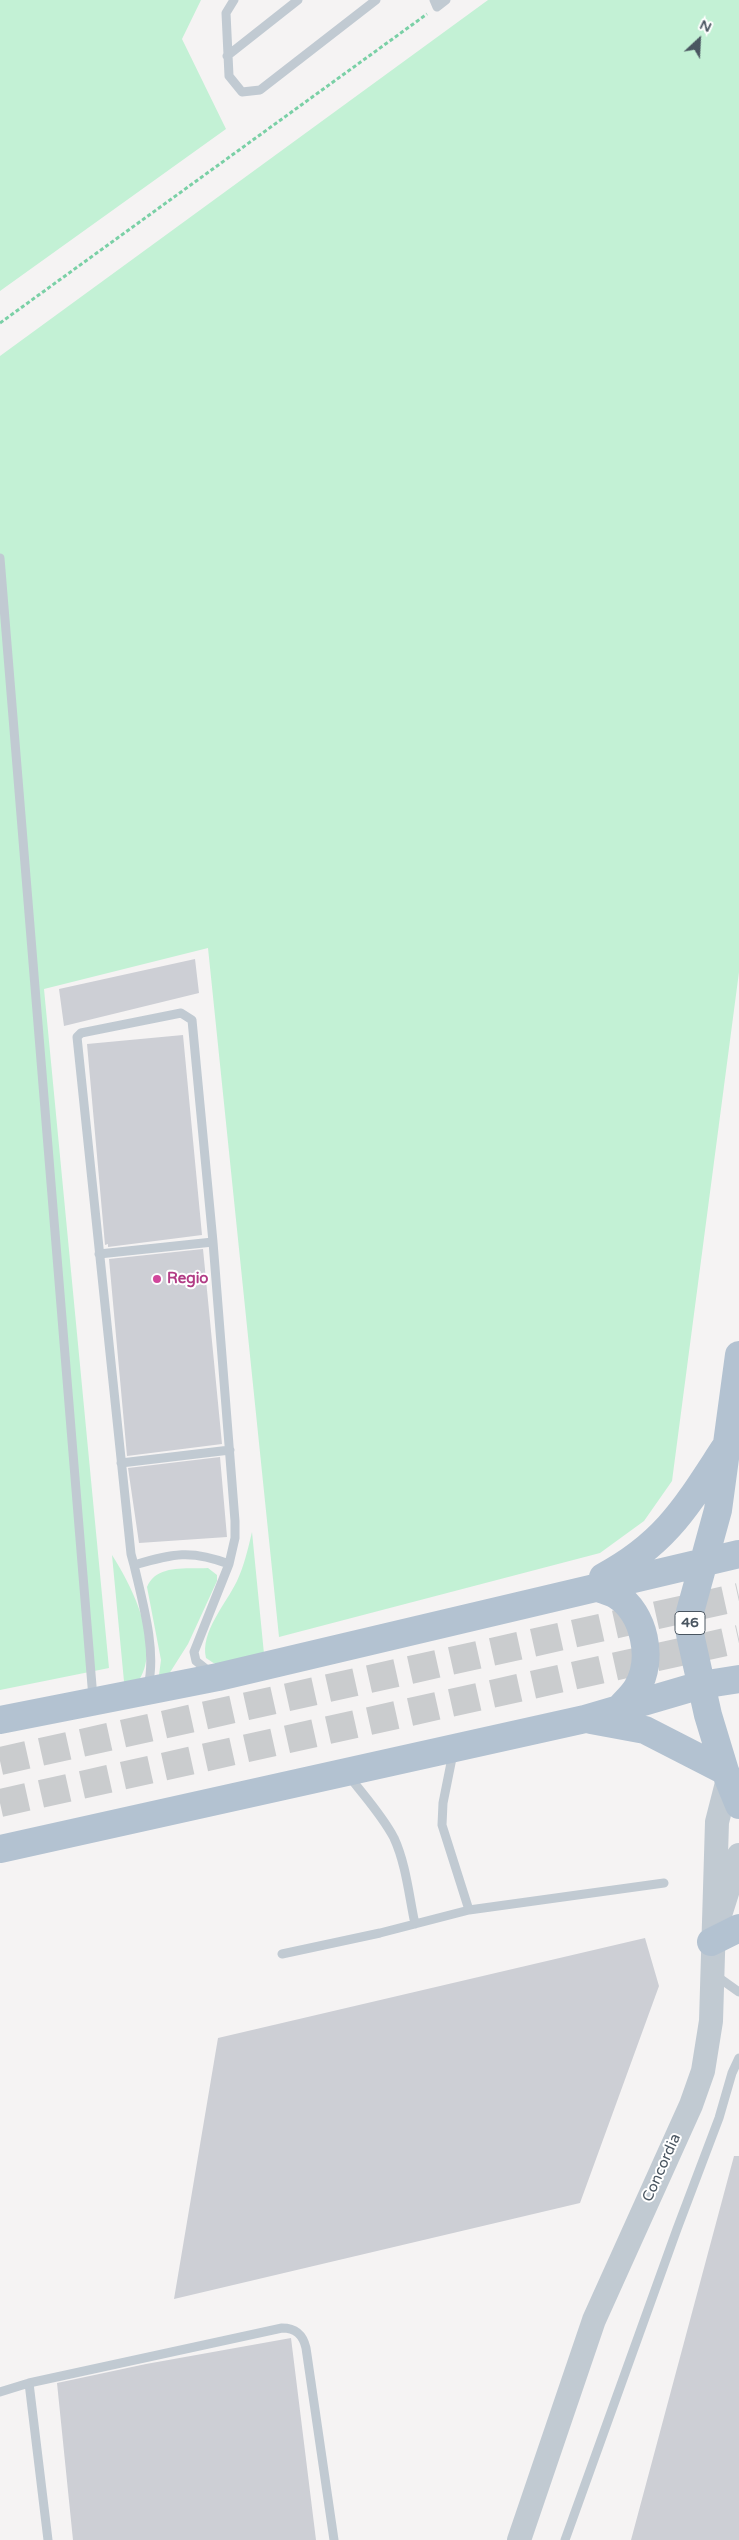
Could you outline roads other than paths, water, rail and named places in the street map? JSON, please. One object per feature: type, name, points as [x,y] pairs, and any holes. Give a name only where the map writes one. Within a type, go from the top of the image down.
[{"type":"main road","name":"46","points":[[739,1355],[729,1441],[718,1510],[690,1612],[690,1634],[701,1685],[727,1775],[739,1805]]},
{"type":"main road","points":[[588,1590],[628,1564],[664,1534],[681,1514],[729,1441]]},
{"type":"main road","points":[[0,1720],[218,1677],[739,1554]]},
{"type":"main road","points":[[588,1590],[616,1595],[631,1609],[640,1627],[646,1646],[644,1671],[637,1688],[619,1709]]},
{"type":"main road","points":[[0,1849],[585,1719],[701,1685],[739,1679]]},
{"type":"main road","points":[[585,1719],[645,1730],[727,1775]]},
{"type":"main road","points":[[711,1938],[739,1928]]},
{"type":"street","name":"Concordia","points":[[519,2540],[559,2418],[594,2320],[698,2086],[711,2021],[711,1938],[717,1822],[727,1775]]},
{"type":"street","points":[[711,1938],[739,1854]]},
{"type":"lane","points":[[234,0],[226,13],[227,56],[229,76],[242,92],[260,90],[376,0]]},
{"type":"lane","points":[[227,56],[298,0]]},
{"type":"lane","points":[[435,3],[446,0]]},
{"type":"lane","points":[[0,558],[93,1701]]},
{"type":"lane","points":[[147,1690],[150,1672],[147,1627],[134,1565],[121,1463],[77,1037],[81,1033],[181,1012],[192,1020],[236,1521],[235,1538],[229,1564],[194,1652],[196,1661],[206,1671],[218,1677]]},
{"type":"lane","points":[[98,1254],[213,1242]]},
{"type":"lane","points":[[121,1463],[230,1450]]},
{"type":"lane","points":[[134,1565],[193,1554],[205,1555],[229,1564]]},
{"type":"lane","points":[[454,1748],[443,1803],[442,1825],[469,1910]]},
{"type":"lane","points":[[345,1771],[381,1817],[394,1839],[402,1863],[415,1924]]},
{"type":"lane","points":[[282,1954],[469,1910],[664,1882]]},
{"type":"lane","points":[[711,1971],[739,1992]]},
{"type":"lane","points":[[565,2540],[719,2118],[732,2073],[739,2058]]},
{"type":"lane","points":[[0,2392],[29,2383],[282,2328],[296,2330],[301,2335],[306,2348],[334,2540]]},
{"type":"lane","points":[[29,2383],[48,2540]]},
{"type":"tunnel","points":[[0,1761],[739,1597]]},
{"type":"tunnel","points":[[0,1803],[739,1639]]},
{"type":"place","name":"Regio","points":[[157,1279]]}]
